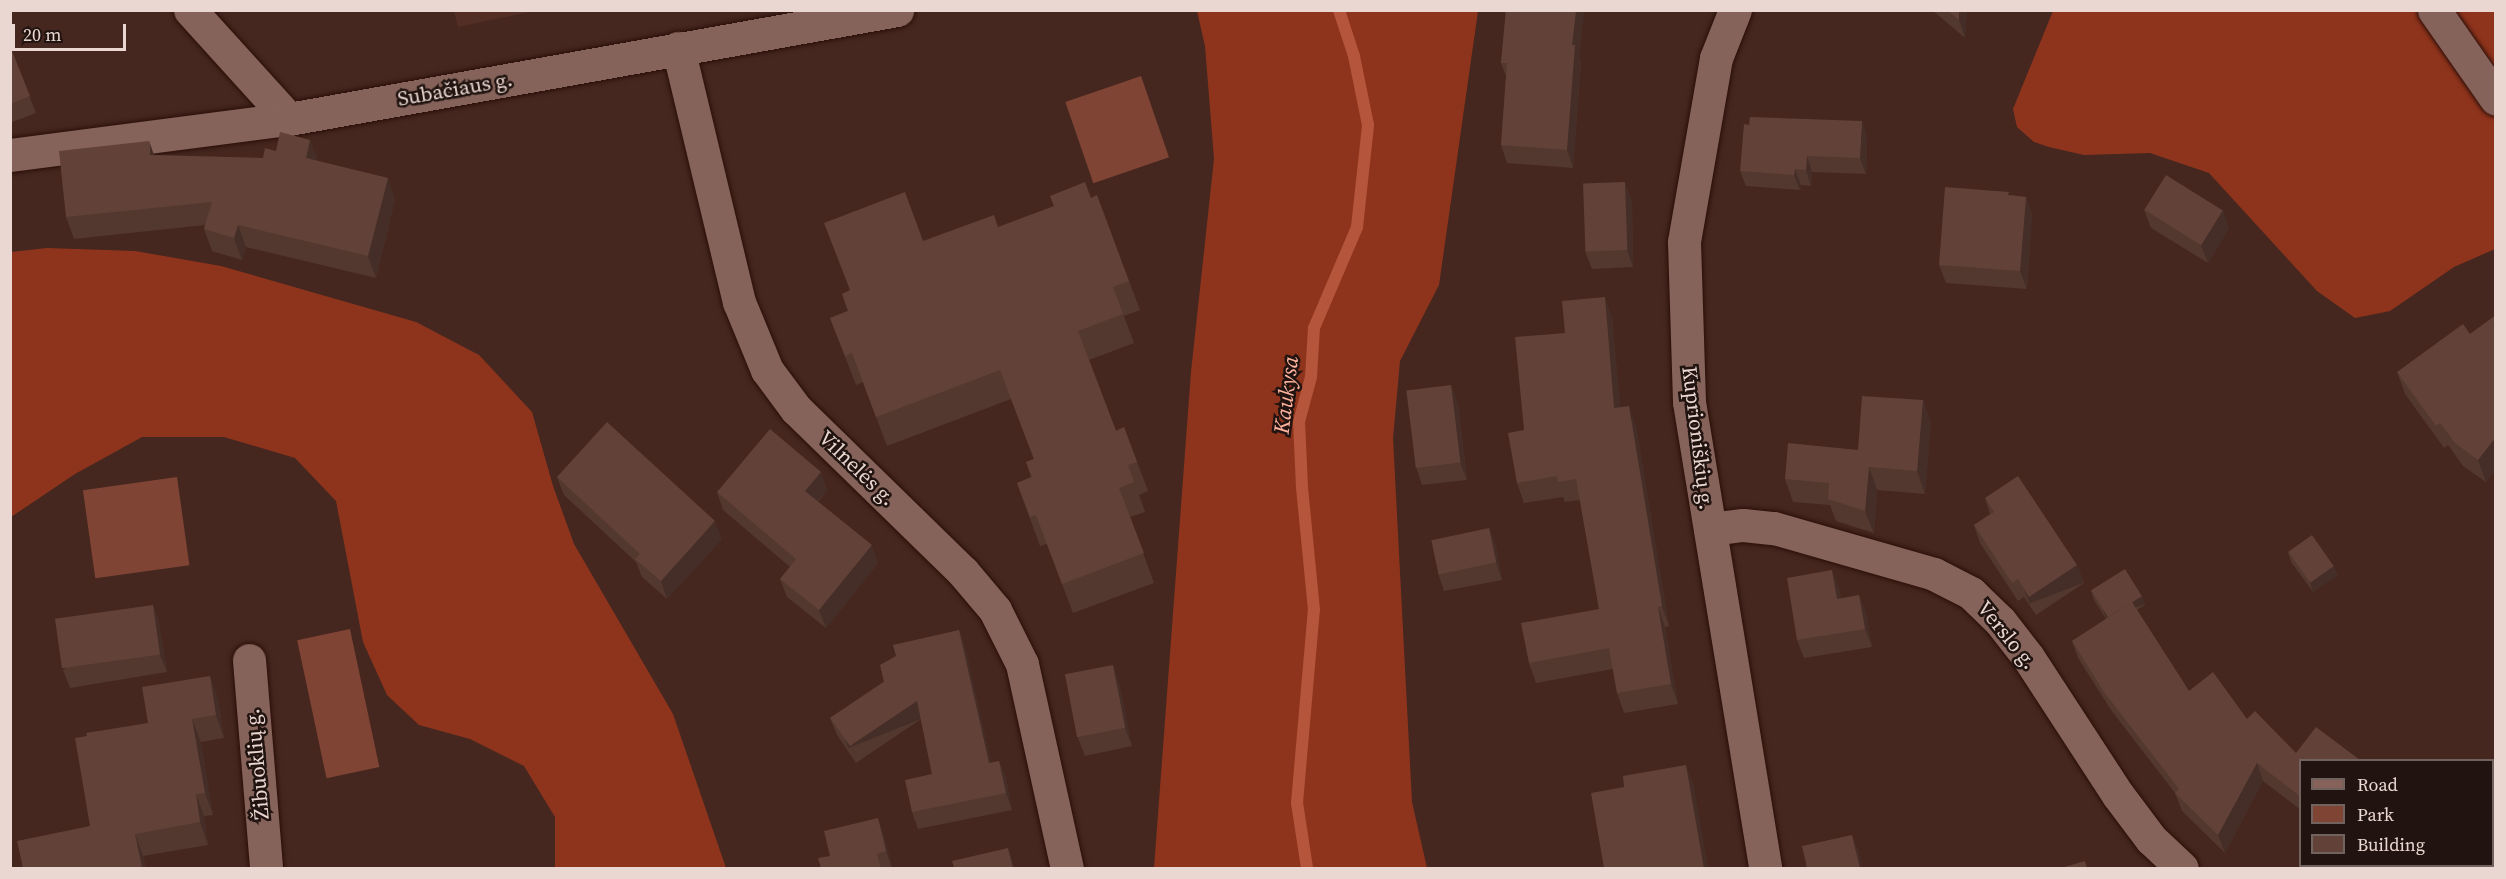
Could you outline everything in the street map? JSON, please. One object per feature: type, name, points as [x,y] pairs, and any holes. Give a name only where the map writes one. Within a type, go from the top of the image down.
[{"type":"street","points":[[190,10],[289,119]]},
{"type":"street","name":"Subačiaus g.","points":[[10,155],[289,119],[897,10]]},
{"type":"street","name":"Kuprioniškių g.","points":[[1735,10],[1716,58],[1684,242],[1689,402],[1765,868]]},
{"type":"street","points":[[2434,10],[2496,99]]},
{"type":"street","name":"Vilnelės g.","points":[[678,48],[739,302],[766,370],[796,409],[963,572],[995,610],[1022,664],[1067,868]]},
{"type":"street","name":"Verslo g.","points":[[1710,530],[1743,525],[1774,528],[1934,574],[1971,593],[2000,621],[2028,657],[2118,795],[2151,839],[2182,868]]},
{"type":"street","name":"Žibuoklių g.","points":[[249,660],[266,868]]},
{"type":"shaded area","points":[[454,10],[534,11],[458,27]]},
{"type":"shaded area","points":[[1197,11],[1478,11],[1439,285],[1400,361],[1393,438],[1412,802],[1427,868],[1154,868],[1191,372],[1214,159],[1205,46]]},
{"type":"shaded area","points":[[2053,11],[2495,11],[2495,249],[2454,267],[2390,311],[2355,318],[2317,291],[2209,173],[2150,153],[2084,155],[2049,147],[2034,142],[2017,127],[2013,109]]},
{"type":"shaded area","points":[[47,248],[135,251],[221,266],[416,322],[479,355],[532,412],[553,486],[574,544],[673,714],[726,868],[555,868],[555,817],[524,766],[470,739],[419,725],[387,695],[363,642],[336,501],[295,458],[224,437],[142,437],[75,474],[11,517],[11,252]]},
{"type":"green space","points":[[1141,76],[1169,157],[1093,183],[1065,102]]},
{"type":"green space","points":[[177,477],[189,565],[95,578],[83,490]]},
{"type":"green space","points":[[350,629],[379,767],[326,778],[297,640]]},
{"type":"building","points":[[1506,10],[1576,10],[1567,150],[1501,145],[1507,63],[1501,63]]},
{"type":"building","points":[[1947,10],[1959,10],[1959,20]]},
{"type":"building","points":[[10,46],[30,96],[10,104]]},
{"type":"building","points":[[1750,117],[1862,121],[1860,158],[1807,156],[1806,170],[1795,169],[1794,175],[1740,171],[1744,124],[1749,125]]},
{"type":"building","points":[[280,132],[310,140],[306,158],[388,178],[368,256],[238,225],[234,238],[204,229],[212,202],[66,217],[59,151],[149,141],[150,155],[263,158],[265,148],[276,151]]},
{"type":"building","points":[[2166,175],[2223,211],[2201,245],[2144,210]]},
{"type":"building","points":[[1085,182],[1091,198],[1097,195],[1129,281],[1113,287],[1123,314],[1078,331],[1116,431],[1124,427],[1137,462],[1128,465],[1134,482],[1119,488],[1144,553],[1062,584],[1036,515],[1030,517],[1017,483],[1032,477],[1026,462],[1034,459],[1000,370],[876,417],[852,353],[845,356],[830,318],[848,311],[842,294],[850,290],[824,223],[905,192],[923,241],[994,215],[998,227],[1054,206],[1050,196]]},
{"type":"building","points":[[1625,182],[1627,250],[1585,251],[1583,183]]},
{"type":"building","points":[[1945,187],[2009,192],[2008,195],[2026,197],[2020,271],[1939,265]]},
{"type":"building","points":[[1605,297],[1614,408],[1629,406],[1662,606],[1658,607],[1671,684],[1617,693],[1609,648],[1529,663],[1521,623],[1599,609],[1576,479],[1558,482],[1557,476],[1517,483],[1508,433],[1524,430],[1515,337],[1565,333],[1562,301]]},
{"type":"building","points":[[2496,315],[2496,437],[2478,460],[2455,443],[2440,423],[2436,426],[2397,372],[2463,324],[2470,334]]},
{"type":"building","points":[[1451,385],[1461,462],[1416,468],[1406,390]]},
{"type":"building","points":[[1862,396],[1923,400],[1917,471],[1869,467],[1865,511],[1828,499],[1829,483],[1785,479],[1788,443],[1858,450]]},
{"type":"building","points":[[607,422],[715,521],[661,581],[635,559],[640,554],[557,477]]},
{"type":"building","points":[[770,429],[821,472],[805,491],[872,545],[819,610],[780,579],[796,559],[717,492]]},
{"type":"building","points":[[2018,476],[2077,565],[2029,597],[2018,579],[2012,583],[1974,525],[1994,512],[1985,498]]},
{"type":"building","points":[[1489,528],[1496,562],[1439,575],[1431,540]]},
{"type":"building","points":[[2312,535],[2334,566],[2310,583],[2288,552]]},
{"type":"building","points":[[2125,569],[2142,596],[2108,617],[2091,590]]},
{"type":"building","points":[[1832,570],[1837,599],[1859,595],[1865,629],[1797,640],[1787,578]]},
{"type":"building","points":[[2132,602],[2189,691],[2213,672],[2247,719],[2255,711],[2296,753],[2316,727],[2359,759],[2299,759],[2299,795],[2257,763],[2218,835],[2175,793],[2179,789],[2104,692],[2072,641]]},
{"type":"building","points":[[153,605],[160,655],[62,668],[55,619]]},
{"type":"building","points":[[959,630],[989,763],[999,761],[1006,793],[912,812],[905,780],[932,774],[917,701],[850,746],[830,718],[884,682],[880,665],[896,656],[893,645]]},
{"type":"building","points":[[1113,665],[1125,728],[1077,737],[1065,674]]},
{"type":"building","points":[[210,676],[216,715],[192,719],[205,793],[196,794],[200,822],[135,834],[142,868],[23,868],[17,841],[90,826],[75,738],[87,736],[86,733],[148,723],[142,687]]},
{"type":"building","points":[[1686,765],[1704,868],[1604,868],[1591,793],[1624,787],[1623,776]]},
{"type":"building","points":[[878,818],[886,851],[877,854],[881,868],[821,868],[818,858],[830,856],[824,831]]},
{"type":"building","points":[[1852,835],[1860,868],[1807,868],[1802,846]]},
{"type":"building","points":[[1008,848],[1013,868],[954,868],[952,861]]},
{"type":"building","points":[[2085,861],[2087,868],[2061,868]]},
{"type":"building","points":[[2416,867],[2420,868],[2366,868]]},
{"type":"waterway","name":"Kaukysa","points":[[1307,868],[1297,803],[1314,610],[1302,487],[1299,422],[1311,377],[1314,328],[1357,227],[1368,125],[1354,56],[1339,10]]}]
